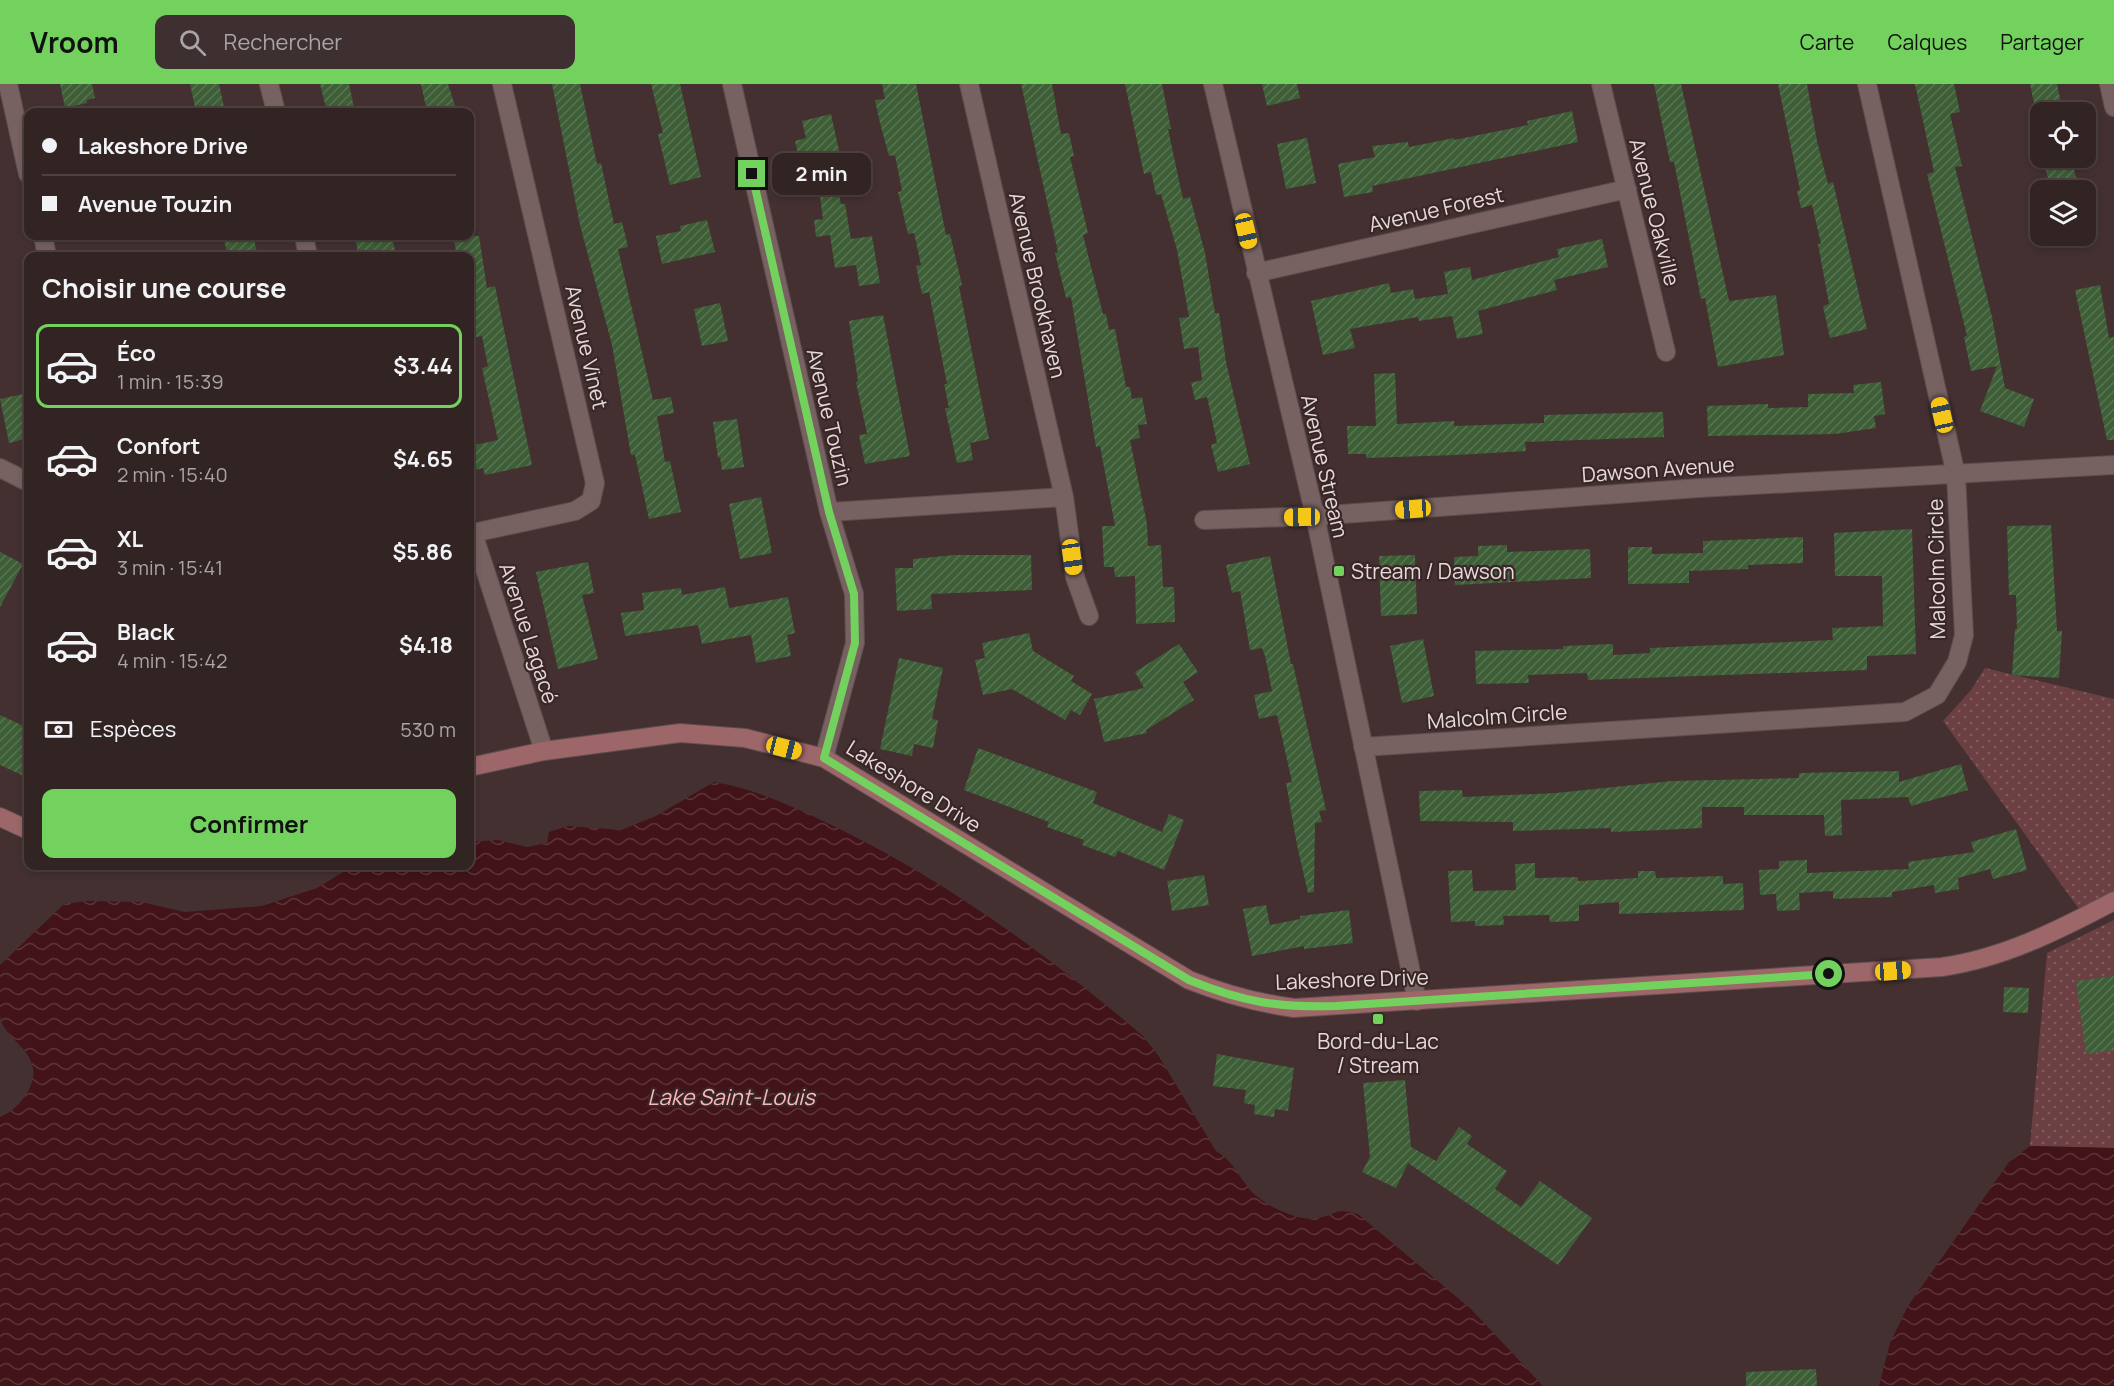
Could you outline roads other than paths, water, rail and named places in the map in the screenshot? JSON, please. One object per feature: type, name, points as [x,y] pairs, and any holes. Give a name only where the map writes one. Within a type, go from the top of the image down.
[{"type":"street","points":[[8,84],[24,156]]},
{"type":"street","points":[[269,84],[275,108]]},
{"type":"street","name":"Avenue Vinet","points":[[474,532],[575,512],[591,501],[596,483],[502,84]]},
{"type":"street","name":"Avenue Touzin","points":[[732,84],[829,512],[854,594],[855,643],[824,758]]},
{"type":"street","name":"Avenue Brookhaven","points":[[969,84],[1064,497],[1075,577],[1089,616]]},
{"type":"street","name":"Avenue Stream","points":[[1213,84],[1315,516],[1417,1001]]},
{"type":"street","name":"Avenue Oakville","points":[[1601,84],[1666,351]]},
{"type":"street","name":"Malcolm Circle","points":[[1363,747],[1905,712],[1937,695],[1957,662],[1964,635],[1956,475],[1867,84]]},
{"type":"street","points":[[2109,84],[2114,107]]},
{"type":"street","name":"Avenue Forest","points":[[1256,273],[1626,189]]},
{"type":"street","name":"Dawson Avenue","points":[[1204,520],[1315,516],[1694,489],[2114,465]]},
{"type":"street","points":[[0,468],[24,480]]},
{"type":"street","points":[[829,512],[1064,497]]},
{"type":"street","name":"Avenue Lagacé","points":[[474,542],[543,751]]},
{"type":"street","name":"Lakeshore Drive","points":[[474,766],[543,751],[680,733],[745,738],[824,758],[1130,946],[1200,985],[1256,1003],[1294,1008],[1977,962],[2023,945],[2114,901]]},
{"type":"street","points":[[0,817],[24,828]]},
{"type":"water","name":"Lake Saint-Louis","points":[[714,782],[742,788],[808,814],[907,865],[948,890],[1029,945],[1143,1036],[1158,1055],[1216,1151],[1229,1162],[1253,1193],[1279,1210],[1304,1218],[1319,1218],[1341,1211],[1358,1214],[1471,1309],[1543,1386],[0,1386],[0,1117],[19,1104],[27,1093],[33,1079],[33,1068],[30,1058],[9,1034],[0,1016],[0,965],[64,904],[86,901],[141,902],[185,912],[262,906],[317,888],[346,870],[474,870],[474,842],[498,840],[527,847],[547,843],[549,832],[568,826],[621,830],[656,816]]},
{"type":"water","points":[[2030,1146],[2114,1148],[2114,1386],[1879,1386],[1890,1343],[1908,1306],[2009,1162]]},
{"type":"place","name":"Stream / Dawson","points":[[1339,571]]},
{"type":"place","name":"Bord-du-Lac / Stream","points":[[1378,1019]]}]
